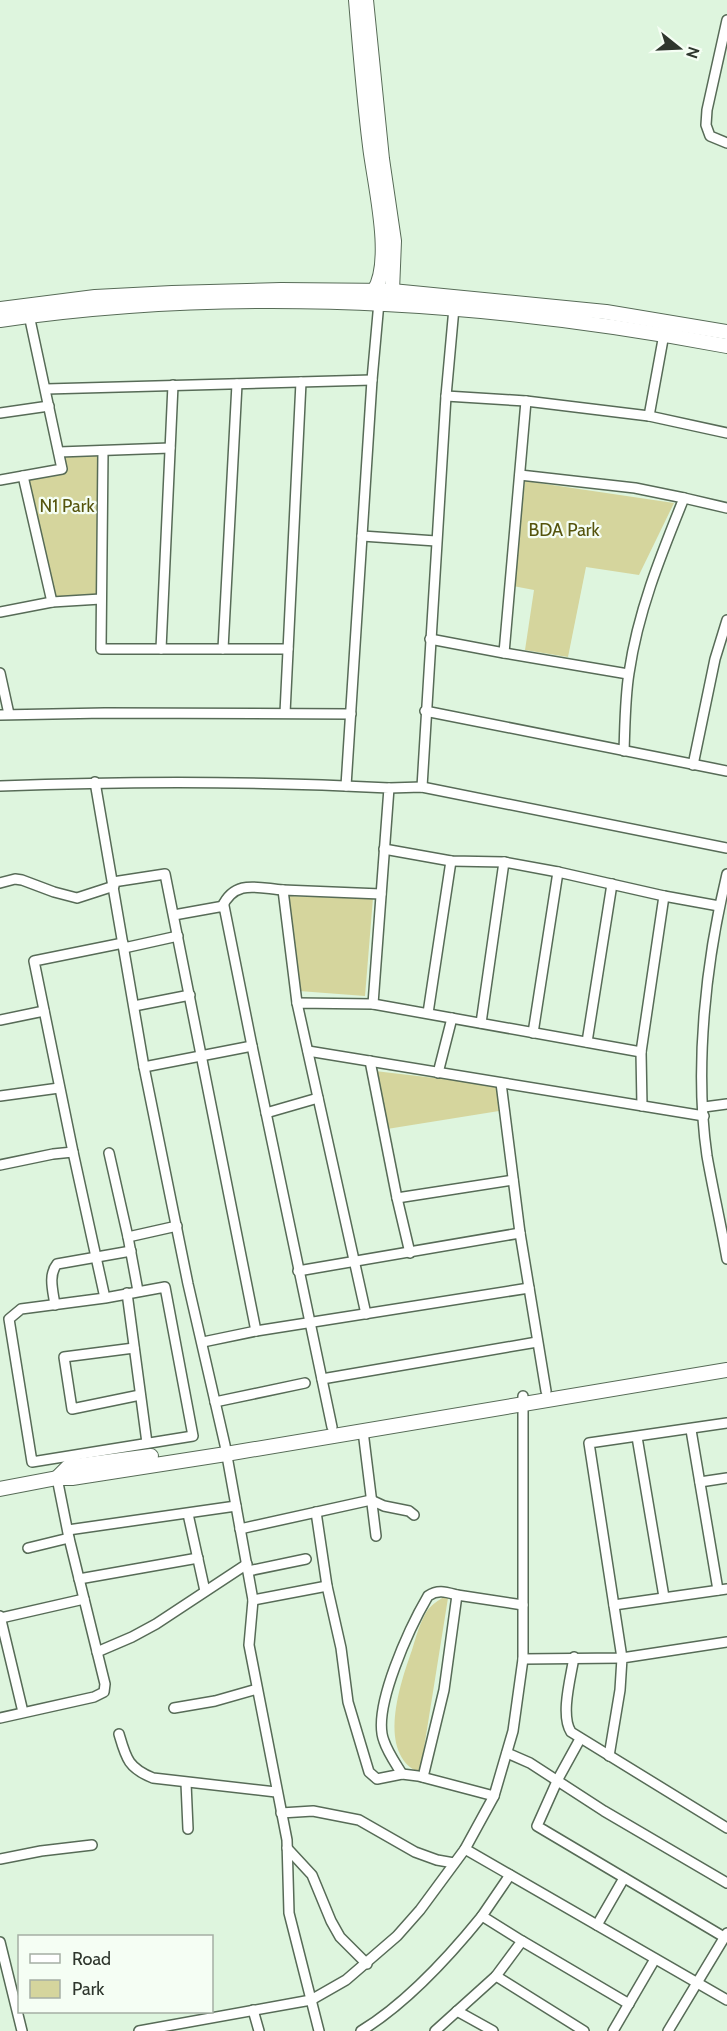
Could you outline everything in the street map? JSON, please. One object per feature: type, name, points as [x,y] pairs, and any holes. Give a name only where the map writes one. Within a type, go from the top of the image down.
[{"type":"street","points":[[346,786],[382,233],[370,147],[356,0]]},
{"type":"street","points":[[366,0],[382,159],[394,241],[392,291]]},
{"type":"street","points":[[727,20],[706,124],[711,136],[727,143]]},
{"type":"street","points":[[377,296],[392,291],[727,346]]},
{"type":"street","points":[[0,309],[95,297],[196,292],[377,296],[454,308],[474,304],[606,312],[727,332]]},
{"type":"street","points":[[0,320],[29,315],[173,302],[328,296]]},
{"type":"street","points":[[422,787],[436,541],[454,308]]},
{"type":"street","points":[[0,480],[62,469],[29,315]]},
{"type":"street","points":[[649,416],[663,334]]},
{"type":"street","points":[[46,389],[372,380]]},
{"type":"street","points":[[285,713],[301,382]]},
{"type":"street","points":[[223,649],[237,384]]},
{"type":"street","points":[[161,649],[173,385]]},
{"type":"street","points":[[446,396],[526,401],[649,416],[727,433]]},
{"type":"street","points":[[504,652],[526,401]]},
{"type":"street","points":[[0,413],[49,406]]},
{"type":"street","points":[[59,452],[170,448]]},
{"type":"street","points":[[103,451],[101,649],[288,649]]},
{"type":"street","points":[[520,475],[612,485],[727,508]]},
{"type":"street","points":[[23,476],[52,602]]},
{"type":"street","points":[[624,751],[628,674],[645,601],[684,498]]},
{"type":"street","points":[[362,536],[436,541]]},
{"type":"street","points":[[0,612],[52,602],[101,599]]},
{"type":"street","points":[[693,765],[715,658],[727,620]]},
{"type":"street","points":[[430,639],[628,674]]},
{"type":"street","points":[[0,673],[5,715],[351,714]]},
{"type":"street","points":[[425,711],[727,771]]},
{"type":"street","points":[[0,786],[95,783],[422,787],[727,848]]},
{"type":"street","points":[[95,783],[144,1067],[203,1342],[253,1600],[254,1611],[249,1645],[287,1848],[289,1913],[319,2031]]},
{"type":"street","points":[[374,1004],[389,788]]},
{"type":"street","points":[[384,849],[451,861],[504,861],[664,897],[719,906]]},
{"type":"street","points":[[428,1013],[451,861]]},
{"type":"street","points":[[481,1023],[504,861]]},
{"type":"street","points":[[533,1033],[558,872]]},
{"type":"street","points":[[0,883],[15,879],[22,880],[76,898],[113,884],[165,874],[256,1331]]},
{"type":"street","points":[[727,874],[719,906],[703,1037],[707,1155],[727,1259]]},
{"type":"street","points":[[587,1042],[612,884]]},
{"type":"street","points":[[222,907],[227,896],[242,887],[381,894]]},
{"type":"street","points":[[283,890],[297,1003],[366,1314]]},
{"type":"street","points":[[642,1106],[641,1052],[664,897]]},
{"type":"street","points":[[222,907],[224,906],[332,1427]]},
{"type":"street","points":[[174,915],[222,907]]},
{"type":"street","points":[[105,1298],[33,961],[178,936]]},
{"type":"street","points":[[134,1006],[190,995]]},
{"type":"street","points":[[297,1003],[374,1004],[641,1052]]},
{"type":"street","points":[[0,1020],[44,1011]]},
{"type":"street","points":[[438,1072],[452,1018]]},
{"type":"street","points":[[144,1067],[252,1046]]},
{"type":"street","points":[[308,1051],[642,1106],[704,1112],[727,1104]]},
{"type":"street","points":[[370,1061],[410,1253]]},
{"type":"street","points":[[501,1083],[520,1233],[546,1391]]},
{"type":"street","points":[[0,1096],[59,1088]]},
{"type":"street","points":[[266,1113],[318,1098]]},
{"type":"street","points":[[0,1165],[73,1152]]},
{"type":"street","points":[[109,1153],[138,1292]]},
{"type":"street","points":[[397,1198],[513,1179]]},
{"type":"street","points":[[128,1237],[177,1226]]},
{"type":"street","points":[[298,1271],[520,1233]]},
{"type":"street","points":[[55,1305],[52,1278],[54,1267],[61,1262],[131,1251]]},
{"type":"street","points":[[57,1478],[68,1467],[135,1451],[147,1443],[193,1436],[165,1287],[105,1298],[21,1309],[9,1319],[32,1462],[135,1451],[225,1450],[363,1431],[524,1400],[546,1391],[727,1361]]},
{"type":"street","points":[[203,1342],[256,1331],[529,1288]]},
{"type":"street","points":[[127,1293],[147,1443]]},
{"type":"street","points":[[322,1380],[537,1342]]},
{"type":"street","points":[[134,1348],[64,1357],[65,1368],[72,1409],[140,1395]]},
{"type":"street","points":[[0,1489],[225,1450],[332,1427],[727,1370]]},
{"type":"street","points":[[215,1402],[305,1383]]},
{"type":"street","points":[[139,2031],[311,2000],[346,1980],[397,1936],[420,1910],[465,1849],[494,1796],[513,1731],[523,1659],[524,1400]]},
{"type":"street","points":[[609,1756],[620,1690],[622,1658],[589,1443],[727,1423]]},
{"type":"street","points":[[614,1605],[722,1589],[691,1430]]},
{"type":"street","points":[[363,1431],[376,1536]]},
{"type":"street","points":[[637,1437],[664,1597]]},
{"type":"street","points":[[0,1718],[94,1697],[105,1692],[57,1478]]},
{"type":"street","points":[[700,1482],[727,1478]]},
{"type":"street","points":[[240,1529],[371,1500],[384,1506],[409,1511],[414,1515]]},
{"type":"street","points":[[28,1548],[68,1534],[236,1506]]},
{"type":"street","points":[[316,1512],[348,1702],[369,1772],[377,1779],[402,1774],[423,1777],[494,1796]]},
{"type":"street","points":[[188,1514],[205,1591]]},
{"type":"street","points":[[80,1579],[198,1558]]},
{"type":"street","points":[[97,1652],[156,1624],[205,1591],[247,1567],[306,1559]]},
{"type":"street","points":[[253,1600],[327,1586]]},
{"type":"street","points":[[402,1774],[384,1742],[381,1729],[388,1688],[398,1657],[428,1596],[440,1591],[523,1605]]},
{"type":"street","points":[[423,1777],[444,1690],[457,1595]]},
{"type":"street","points":[[23,1712],[0,1617],[84,1599]]},
{"type":"street","points":[[523,1659],[622,1658],[727,1642]]},
{"type":"street","points":[[573,1657],[566,1718],[568,1728],[580,1739],[727,1828]]},
{"type":"street","points":[[174,1708],[215,1701],[257,1689]]},
{"type":"street","points":[[119,1734],[125,1756],[130,1764],[141,1773],[153,1778],[276,1792]]},
{"type":"street","points":[[580,1739],[558,1779],[537,1826],[726,1935],[668,2031]]},
{"type":"street","points":[[507,1753],[558,1779],[604,1811],[727,1882]]},
{"type":"street","points":[[186,1782],[188,1829]]},
{"type":"street","points":[[281,1813],[312,1811],[359,1820],[415,1852],[454,1863]]},
{"type":"street","points":[[0,1859],[92,1845]]},
{"type":"street","points":[[287,1848],[312,1875],[340,1937],[367,1964]]},
{"type":"street","points":[[465,1849],[727,2000]]},
{"type":"street","points":[[361,2031],[434,1971],[482,1916],[510,1875]]},
{"type":"street","points":[[597,1925],[624,1878]]},
{"type":"street","points":[[482,1916],[629,2004]]},
{"type":"street","points":[[435,2031],[496,1976],[522,1941]]},
{"type":"street","points":[[0,1942],[22,2031]]},
{"type":"street","points":[[613,2031],[656,1959]]},
{"type":"street","points":[[496,1976],[584,2031]]},
{"type":"street","points":[[253,2010],[259,2031]]},
{"type":"street","points":[[457,2011],[494,2031]]},
{"type":"street","points":[[202,2020],[205,2031]]},
{"type":"green space","name":"N1 Park","points":[[103,451],[101,599],[52,602],[23,476],[62,469],[59,452]]},
{"type":"green space","name":"BDA Park","points":[[525,481],[674,503],[639,575],[586,567],[568,657],[525,650],[534,590],[513,586]]},
{"type":"green space","points":[[287,896],[373,898],[365,996],[299,991]]},
{"type":"green space","points":[[375,1071],[494,1085],[498,1091],[499,1111],[387,1129]]},
{"type":"green space","points":[[445,1596],[448,1598],[420,1773],[407,1764],[398,1751],[395,1717],[402,1681],[420,1625],[429,1609]]}]
